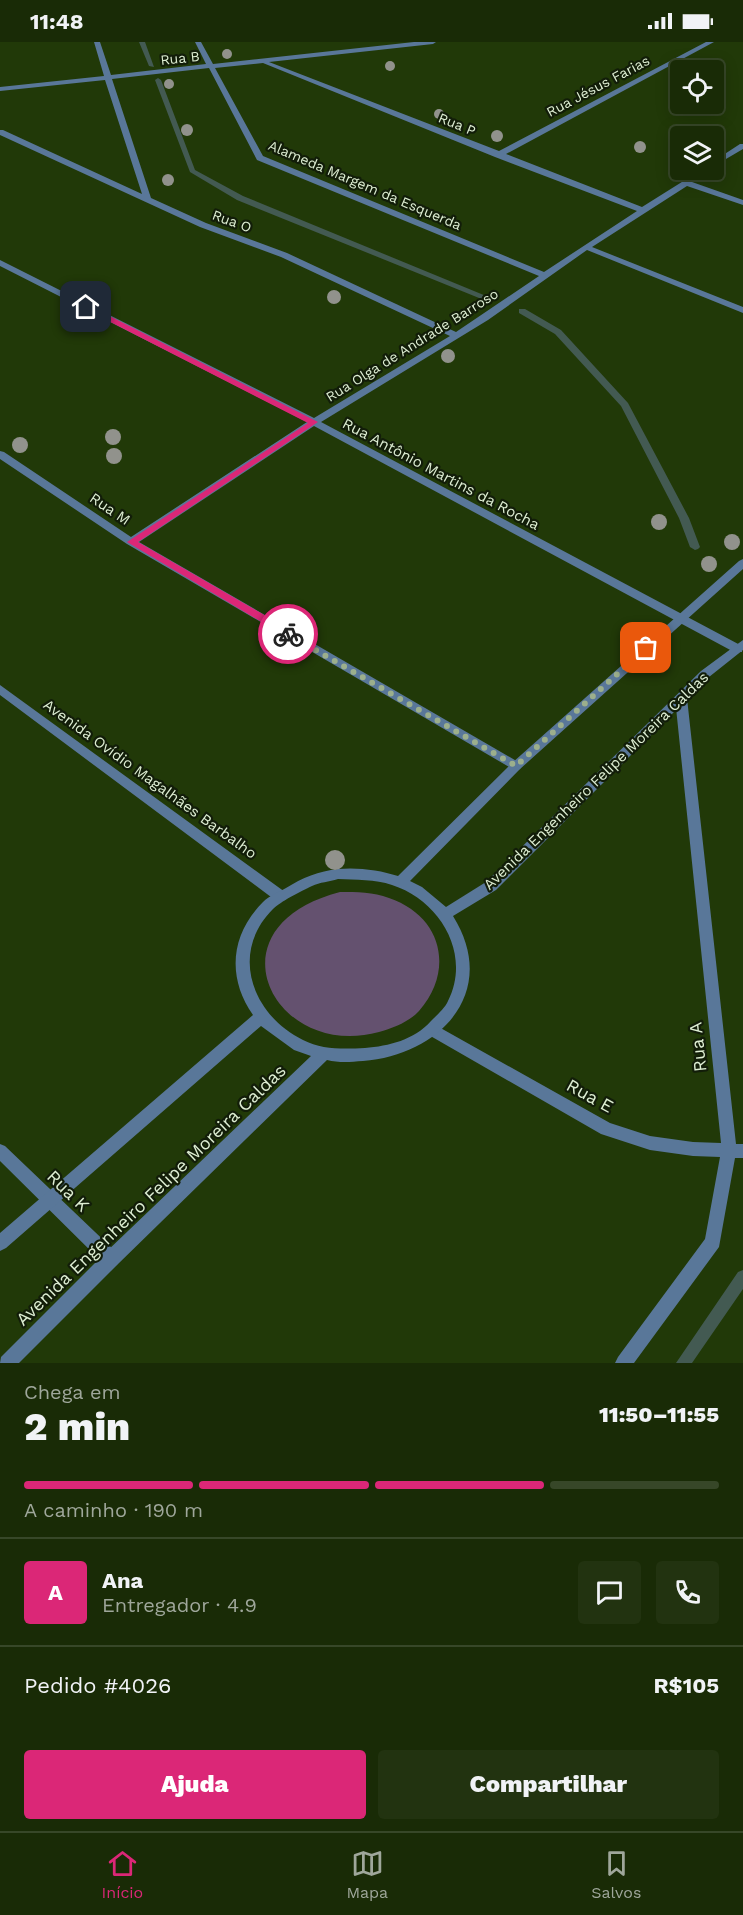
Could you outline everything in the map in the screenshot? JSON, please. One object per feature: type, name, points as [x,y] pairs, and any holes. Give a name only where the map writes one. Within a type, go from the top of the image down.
[{"type":"street","points":[[97,42],[147,198]]},
{"type":"street","name":"Alameda Margem da Esquerda","points":[[198,42],[260,158],[546,276]]},
{"type":"street","name":"Rua B","points":[[0,90],[263,61],[366,46],[433,42]]},
{"type":"street","name":"Rua Jésus Farias","points":[[498,155],[711,42]]},
{"type":"street","name":"Rua P","points":[[263,61],[642,210]]},
{"type":"street","name":"Rua O","points":[[0,132],[203,225],[284,255],[456,335]]},
{"type":"street","points":[[724,158],[743,146]]},
{"type":"street","name":"Rua Olga de Andrade Barroso","points":[[131,542],[314,422],[456,335],[691,180]]},
{"type":"street","points":[[686,183],[743,203]]},
{"type":"street","points":[[586,247],[743,310]]},
{"type":"street","name":"Rua Antônio Martins da Rocha","points":[[0,263],[314,422],[679,619],[740,647]]},
{"type":"street","name":"Rua M","points":[[0,454],[131,542],[516,766]]},
{"type":"street","points":[[400,882],[516,766],[743,563]]},
{"type":"street","name":"Avenida Engenheiro Felipe Moreira Caldas","points":[[446,914],[491,886],[705,674],[740,647]]},
{"type":"street","name":"Avenida Ovídio Magalhães Barbalho","points":[[0,689],[280,896]]},
{"type":"street","name":"Rua A","points":[[624,1363],[712,1242],[736,1151],[681,698]]},
{"type":"street","name":"Avenida Engenheiro Felipe Moreira Caldas","points":[[338,874],[370,875],[400,882],[426,896],[446,914],[462,942],[464,973],[454,1004],[432,1030],[400,1049],[362,1058],[322,1055],[286,1040],[260,1018],[245,993],[240,966],[245,940],[259,915],[280,896],[307,882],[338,874]]},
{"type":"street","points":[[0,1244],[260,1018]]},
{"type":"street","name":"Rua E","points":[[432,1030],[606,1129],[650,1143],[736,1151]]},
{"type":"street","name":"Avenida Engenheiro Felipe Moreira Caldas","points":[[7,1363],[322,1055]]},
{"type":"street","name":"Rua K","points":[[0,1151],[111,1259]]},
{"type":"shaded area","points":[[340,892],[371,893],[407,906],[421,917],[431,931],[437,946],[439,962],[437,979],[430,995],[419,1011],[410,1018],[379,1032],[342,1036],[310,1027],[285,1010],[270,986],[265,959],[274,933],[299,909]]},
{"type":"waterway","points":[[142,42],[152,66]]},
{"type":"waterway","points":[[158,80],[192,171],[240,198],[487,298]]},
{"type":"waterway","points":[[522,311],[558,332],[625,405],[684,518],[695,547]]},
{"type":"waterway","points":[[683,1363],[743,1277]]},
{"type":"way so far","points":[[288,634],[516,766],[646,648]]},
{"type":"route","points":[[86,307],[314,422],[131,542],[288,634]]}]
